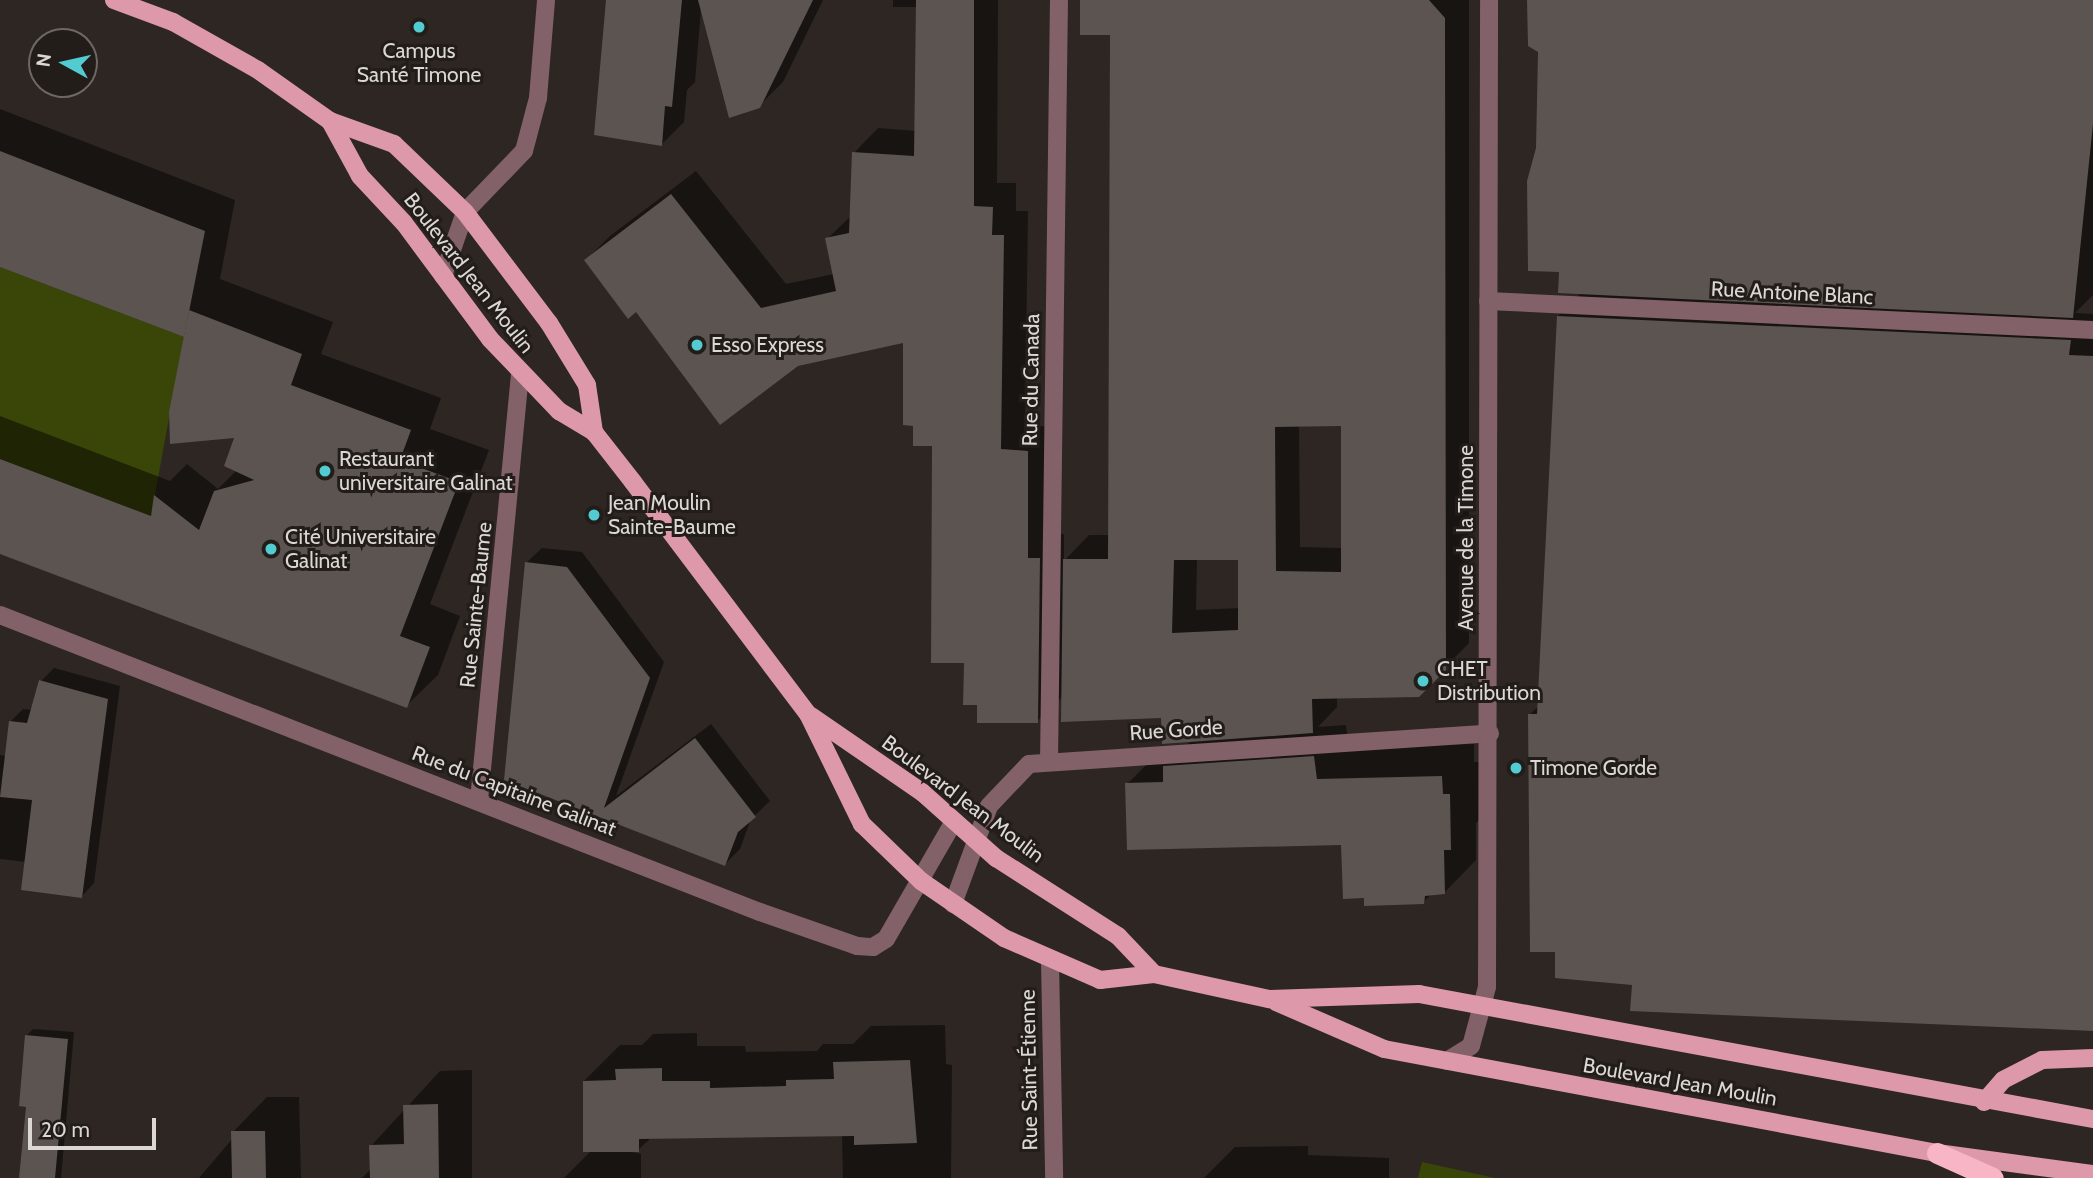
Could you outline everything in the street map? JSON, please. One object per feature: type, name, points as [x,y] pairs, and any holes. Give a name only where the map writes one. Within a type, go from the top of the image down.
[{"type":"highway","points":[[1937,1153],[1993,1178]]},
{"type":"main road","name":"Boulevard Jean Moulin","points":[[114,0],[173,22],[258,70],[330,121],[394,144],[465,212],[549,323],[587,385],[594,432]]},
{"type":"main road","name":"Boulevard Jean Moulin","points":[[330,121],[360,176],[404,223],[520,373],[559,411],[594,432],[808,714],[862,824],[921,881],[1004,939],[1050,961],[1100,980],[1154,974],[1269,999],[1384,1049],[1937,1153],[2093,1174]]},
{"type":"main road","name":"Boulevard Jean Moulin","points":[[808,714],[923,793],[996,858],[1118,936],[1154,974]]},
{"type":"main road","name":"Boulevard Jean Moulin","points":[[1269,999],[1419,994],[1984,1102],[2093,1119]]},
{"type":"main road","points":[[1984,1102],[2003,1080],[2042,1060],[2093,1058]]},
{"type":"main road","points":[[1937,1153],[1966,1178]]},
{"type":"street","points":[[443,276],[465,212],[524,151],[538,98],[546,0]]},
{"type":"street","name":"Rue du Canada","points":[[1049,762],[1059,0]]},
{"type":"street","name":"Avenue de la Timone","points":[[1447,1061],[1471,1046],[1485,1008],[1490,733],[1489,0]]},
{"type":"street","name":"Rue Antoine Blanc","points":[[1488,301],[2093,330]]},
{"type":"street","name":"Rue Sainte-Baume","points":[[479,800],[520,373]]},
{"type":"street","name":"Rue du Capitaine Galinat","points":[[0,615],[760,912],[858,946],[873,947],[886,939],[954,821]]},
{"type":"street","name":"Rue Gorde","points":[[953,904],[989,806],[1013,776],[1029,764],[1490,733]]},
{"type":"street","name":"Rue Saint-Étienne","points":[[1050,961],[1054,1178]]},
{"type":"green space","points":[[0,267],[184,337],[151,516],[0,459]]},
{"type":"green space","points":[[1422,1162],[1495,1178],[1418,1178]]},
{"type":"building","points":[[606,0],[682,0],[672,107],[665,106],[662,146],[594,135]]},
{"type":"building","points":[[698,0],[813,0],[760,108],[729,118]]},
{"type":"building","points":[[916,0],[974,0],[974,206],[993,207],[992,235],[1004,235],[1001,449],[1028,451],[1028,558],[1040,558],[1038,723],[977,723],[977,705],[963,705],[964,663],[931,663],[932,446],[913,446],[913,426],[903,425],[903,343],[798,366],[720,425],[636,312],[628,319],[584,260],[671,194],[761,308],[836,291],[825,238],[849,233],[852,152],[914,156]]},
{"type":"building","points":[[1080,0],[1429,0],[1445,18],[1446,670],[1419,697],[1312,699],[1313,733],[1162,744],[1161,718],[1061,722],[1063,559],[1108,559],[1110,35],[1080,35]],"holes":[[[1341,426],[1341,572],[1276,571],[1275,427]],[[1174,560],[1238,560],[1238,630],[1172,633]]]},
{"type":"building","points":[[1527,0],[2093,0],[2093,124],[2073,318],[1558,293],[1559,272],[1528,271],[1527,181],[1536,148],[1538,52],[1528,46]]},
{"type":"building","points":[[0,151],[205,231],[184,337],[0,267]]},
{"type":"building","points":[[189,310],[302,354],[291,385],[411,430],[400,460],[459,482],[400,636],[430,647],[407,708],[0,554],[0,459],[151,516],[154,495],[199,530],[214,491],[254,480],[224,466],[234,438],[170,444],[169,412]]},
{"type":"building","points":[[1557,316],[2071,340],[2069,355],[2093,356],[2093,1031],[1630,1011],[1632,985],[1555,978],[1555,952],[1530,952],[1528,714],[1537,714]]},
{"type":"building","points":[[525,562],[567,567],[650,678],[604,808],[695,738],[756,817],[738,832],[725,866],[504,780]]},
{"type":"building","points":[[39,680],[108,699],[82,898],[21,890],[32,800],[0,797],[9,721],[27,723]]},
{"type":"building","points":[[1314,756],[1317,779],[1442,776],[1443,794],[1450,794],[1451,850],[1444,850],[1445,894],[1425,896],[1424,904],[1364,906],[1364,898],[1343,899],[1341,845],[1127,850],[1125,783],[1163,782],[1163,766]]},
{"type":"building","points":[[25,1035],[68,1039],[55,1178],[19,1178],[26,1107],[19,1106]]},
{"type":"building","points":[[910,1060],[917,1143],[854,1145],[854,1136],[639,1139],[639,1152],[583,1152],[583,1081],[616,1080],[615,1069],[662,1068],[662,1081],[710,1081],[710,1088],[786,1086],[786,1080],[834,1079],[833,1062]]},
{"type":"building","points":[[438,1104],[439,1178],[370,1178],[369,1145],[404,1144],[403,1105]]},
{"type":"building","points":[[231,1131],[265,1131],[266,1178],[232,1178]]},
{"type":"place","name":"Campus Santé Timone","points":[[419,27]]},
{"type":"place","name":"Esso Express","points":[[697,345]]},
{"type":"place","name":"Restaurant universitaire Galinat","points":[[325,471]]},
{"type":"place","name":"Jean Moulin Sainte-Baume","points":[[594,515]]},
{"type":"place","name":"Cité Universitaire Galinat","points":[[271,549]]},
{"type":"place","name":"CHET Distribution","points":[[1423,681]]},
{"type":"place","name":"Timone Gorde","points":[[1516,768]]}]
